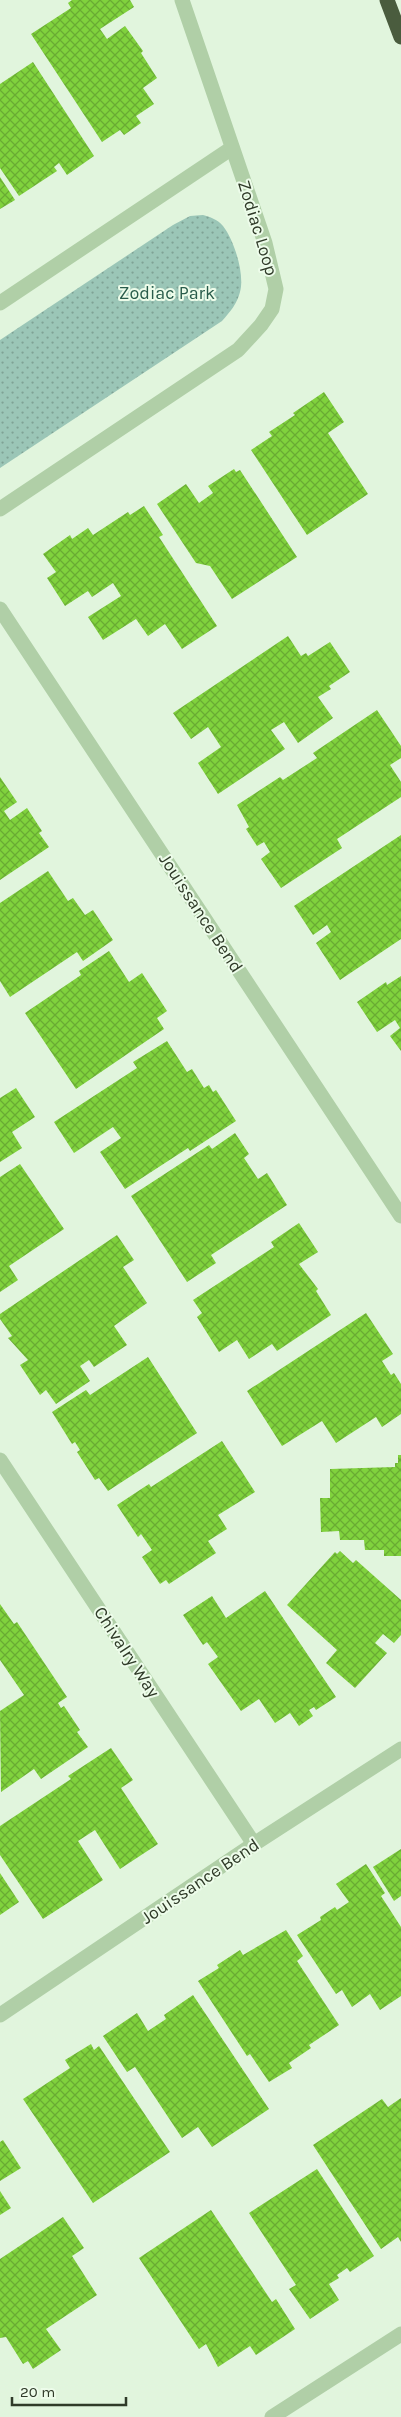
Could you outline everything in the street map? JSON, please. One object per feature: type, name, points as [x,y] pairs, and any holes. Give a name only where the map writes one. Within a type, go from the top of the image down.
[{"type":"highway","points":[[387,0],[401,36]]},
{"type":"street","name":"Zodiac Loop","points":[[0,509],[238,350],[261,325],[272,308],[276,289],[265,243],[182,0]]},
{"type":"street","points":[[0,303],[232,148]]},
{"type":"street","name":"Jouissance Bend","points":[[0,609],[401,1216]]},
{"type":"street","name":"Chivalry Way","points":[[0,1460],[254,1844]]},
{"type":"street","name":"Jouissance Bend","points":[[0,2015],[254,1844],[401,1749]]},
{"type":"street","points":[[272,2417],[401,2334]]},
{"type":"green space","name":"Zodiac Park","points":[[203,215],[216,220],[223,226],[238,257],[241,276],[240,292],[228,314],[222,321],[0,468],[0,340],[173,225],[190,216]]},
{"type":"building","points":[[72,0],[130,0],[134,7],[100,29],[107,39],[125,26],[143,51],[141,53],[157,78],[143,88],[154,104],[136,116],[141,123],[124,135],[120,130],[102,142],[31,34],[71,8],[68,3]]},
{"type":"building","points":[[33,62],[94,156],[67,175],[59,163],[54,167],[57,171],[19,196],[0,168],[0,84]]},
{"type":"building","points":[[0,177],[15,200],[0,209]]},
{"type":"building","points":[[324,392],[344,422],[328,433],[368,494],[307,535],[251,450],[272,436],[269,432],[295,415],[293,413]]},
{"type":"building","points":[[234,469],[236,472],[240,470],[297,557],[232,599],[210,566],[196,563],[157,504],[186,484],[199,503],[213,493],[208,486]]},
{"type":"building","points":[[144,506],[163,535],[159,537],[217,626],[182,649],[165,624],[148,636],[136,619],[103,640],[88,617],[121,596],[113,583],[92,597],[88,591],[65,606],[47,578],[56,572],[43,554],[70,535],[72,539],[88,528],[93,535],[128,512],[130,515]]},
{"type":"building","points":[[288,636],[301,656],[306,653],[308,656],[330,642],[350,672],[329,686],[331,689],[318,697],[333,718],[298,743],[284,722],[271,730],[285,749],[218,794],[198,763],[221,747],[208,727],[191,739],[173,713]]},
{"type":"building","points":[[377,710],[401,746],[401,758],[390,765],[401,782],[401,797],[337,839],[342,848],[281,888],[261,859],[270,852],[264,842],[257,846],[246,829],[249,827],[237,805],[280,777],[283,780],[317,758],[313,753]]},
{"type":"building","points":[[0,777],[17,802],[4,811],[10,820],[27,808],[42,831],[39,833],[49,847],[0,880]]},
{"type":"building","points":[[401,835],[401,939],[340,980],[316,943],[331,932],[327,925],[313,935],[294,906]]},
{"type":"building","points":[[48,871],[68,901],[73,898],[85,915],[93,910],[113,940],[83,961],[77,952],[10,997],[0,981],[0,903]]},
{"type":"building","points":[[109,951],[129,982],[142,973],[167,1011],[157,1018],[164,1029],[76,1089],[25,1013],[81,975],[79,971]]},
{"type":"building","points":[[401,976],[401,1051],[390,1036],[400,1028],[395,1020],[377,1032],[357,1002],[386,982],[387,985]]},
{"type":"building","points":[[167,1041],[187,1072],[192,1069],[204,1088],[209,1085],[213,1092],[216,1090],[236,1121],[190,1151],[188,1148],[125,1189],[100,1152],[121,1138],[113,1127],[74,1153],[54,1122],[137,1068],[133,1062]]},
{"type":"building","points":[[16,1088],[35,1117],[12,1132],[22,1148],[0,1162],[0,1098]]},
{"type":"building","points":[[235,1133],[249,1154],[244,1158],[258,1179],[267,1173],[287,1205],[211,1255],[216,1263],[187,1282],[131,1196],[209,1145],[212,1149]]},
{"type":"building","points":[[20,1164],[64,1229],[9,1266],[18,1280],[0,1292],[0,1177]]},
{"type":"building","points":[[299,1223],[318,1252],[299,1264],[318,1289],[316,1291],[331,1315],[277,1351],[272,1344],[249,1359],[237,1340],[219,1352],[197,1317],[202,1313],[193,1300],[274,1247],[271,1242]]},
{"type":"building","points":[[117,1235],[134,1260],[123,1267],[147,1303],[114,1326],[127,1345],[94,1367],[89,1360],[80,1366],[90,1381],[56,1404],[46,1390],[40,1395],[20,1365],[28,1360],[8,1338],[12,1336],[0,1319],[0,1314]]},
{"type":"building","points":[[366,1313],[393,1354],[382,1361],[391,1375],[394,1373],[401,1384],[401,1414],[382,1427],[376,1417],[336,1443],[322,1421],[282,1446],[247,1391]]},
{"type":"building","points":[[148,1357],[197,1433],[108,1491],[99,1478],[95,1480],[77,1452],[80,1450],[75,1442],[72,1444],[52,1412],[86,1390],[90,1395]]},
{"type":"building","points":[[222,1441],[255,1492],[218,1515],[227,1529],[208,1541],[216,1553],[169,1584],[166,1580],[160,1584],[142,1557],[152,1550],[141,1534],[138,1537],[117,1505],[149,1484],[151,1487]]},
{"type":"building","points":[[398,1455],[401,1455],[401,1556],[384,1556],[384,1550],[365,1550],[364,1540],[340,1540],[339,1531],[321,1532],[320,1498],[330,1498],[330,1469],[395,1467],[395,1463],[398,1463]]},
{"type":"building","points":[[340,1551],[353,1563],[356,1560],[401,1600],[401,1635],[394,1643],[383,1634],[375,1643],[387,1653],[355,1688],[326,1663],[337,1650],[287,1605],[335,1552],[337,1554]]},
{"type":"building","points":[[265,1591],[336,1697],[316,1710],[314,1707],[309,1710],[313,1716],[299,1726],[290,1713],[275,1723],[259,1699],[241,1711],[208,1664],[218,1657],[207,1642],[203,1645],[183,1615],[212,1596],[226,1618]]},
{"type":"building","points":[[0,1604],[14,1624],[17,1622],[67,1697],[58,1703],[61,1708],[64,1706],[80,1730],[77,1732],[88,1747],[41,1779],[34,1769],[1,1792],[0,1711],[24,1695],[0,1660]]},
{"type":"building","points":[[111,1748],[133,1780],[121,1788],[158,1844],[120,1869],[95,1830],[78,1841],[103,1880],[43,1919],[0,1855],[0,1826],[71,1779],[68,1776]]},
{"type":"building","points":[[401,1849],[401,1896],[394,1901],[373,1867]]},
{"type":"building","points":[[366,1864],[385,1893],[381,1896],[401,1927],[401,1996],[380,2010],[370,1994],[352,2007],[342,1990],[336,1994],[297,1935],[321,1920],[320,1917],[335,1907],[337,1910],[349,1902],[336,1884]]},
{"type":"building","points":[[0,1873],[19,1902],[0,1915]]},
{"type":"building","points":[[286,1930],[303,1956],[297,1961],[339,2025],[309,2045],[311,2048],[289,2063],[292,2068],[269,2082],[250,2054],[247,2056],[198,1981],[219,1968],[217,1965],[240,1950],[243,1955]]},
{"type":"building","points":[[193,1995],[269,2109],[212,2147],[198,2127],[182,2138],[135,2067],[127,2072],[103,2036],[137,2013],[148,2031],[166,2019],[164,2015]]},
{"type":"building","points":[[91,2044],[94,2050],[99,2046],[170,2152],[93,2203],[23,2099],[70,2068],[65,2060]]},
{"type":"building","points":[[401,2098],[401,2242],[398,2237],[381,2249],[313,2145],[382,2099],[388,2107]]},
{"type":"building","points":[[3,2140],[21,2168],[0,2181],[0,2142]]},
{"type":"building","points":[[317,2169],[374,2256],[350,2272],[347,2268],[337,2275],[339,2278],[329,2284],[339,2300],[310,2319],[289,2289],[296,2285],[249,2213]]},
{"type":"building","points":[[0,2191],[11,2208],[0,2215]]},
{"type":"building","points":[[211,2210],[272,2302],[276,2299],[295,2329],[256,2355],[250,2346],[218,2367],[206,2344],[199,2349],[139,2258]]},
{"type":"building","points":[[63,2217],[84,2248],[72,2256],[97,2295],[46,2329],[61,2350],[33,2369],[28,2361],[23,2364],[6,2337],[0,2338],[0,2259]]}]
